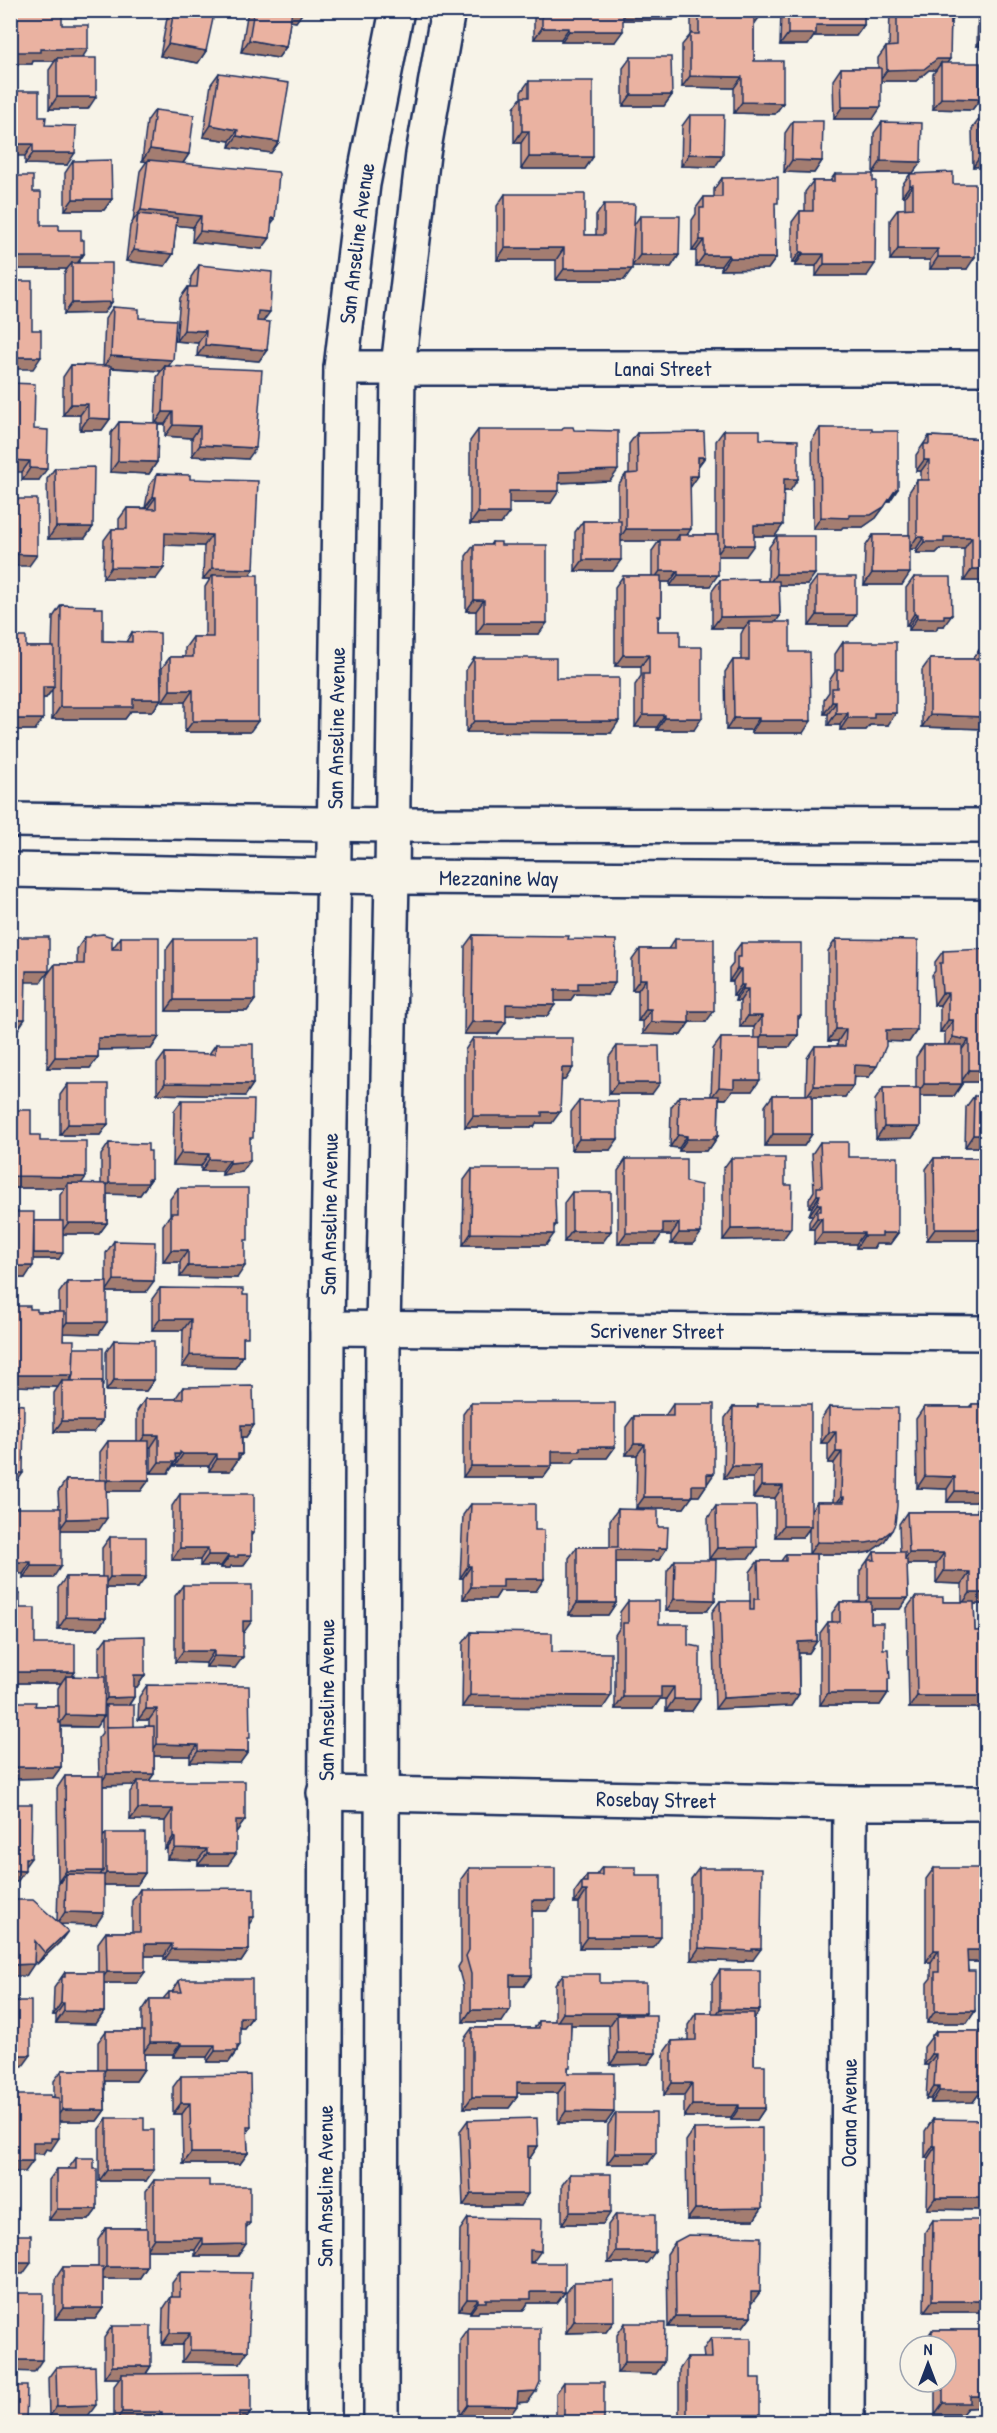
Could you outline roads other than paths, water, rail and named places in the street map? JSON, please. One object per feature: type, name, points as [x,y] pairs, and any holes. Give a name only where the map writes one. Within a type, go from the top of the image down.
[{"type":"street","name":"San Anseline Avenue","points":[[324,2422],[327,1328],[340,368],[363,184],[397,10]]},
{"type":"street","points":[[381,2422],[383,1329],[392,877],[398,367],[423,154],[448,10]]},
{"type":"street","name":"Lanai Street","points":[[340,368],[987,369]]},
{"type":"street","points":[[10,820],[334,825],[987,826]]},
{"type":"street","name":"Mezzanine Way","points":[[10,870],[392,877],[987,881]]},
{"type":"street","name":"Scrivener Street","points":[[327,1328],[987,1334]]},
{"type":"street","name":"Rosebay Street","points":[[324,1793],[850,1803],[987,1803]]},
{"type":"street","name":"Ocana Avenue","points":[[847,2422],[850,1803]]}]
